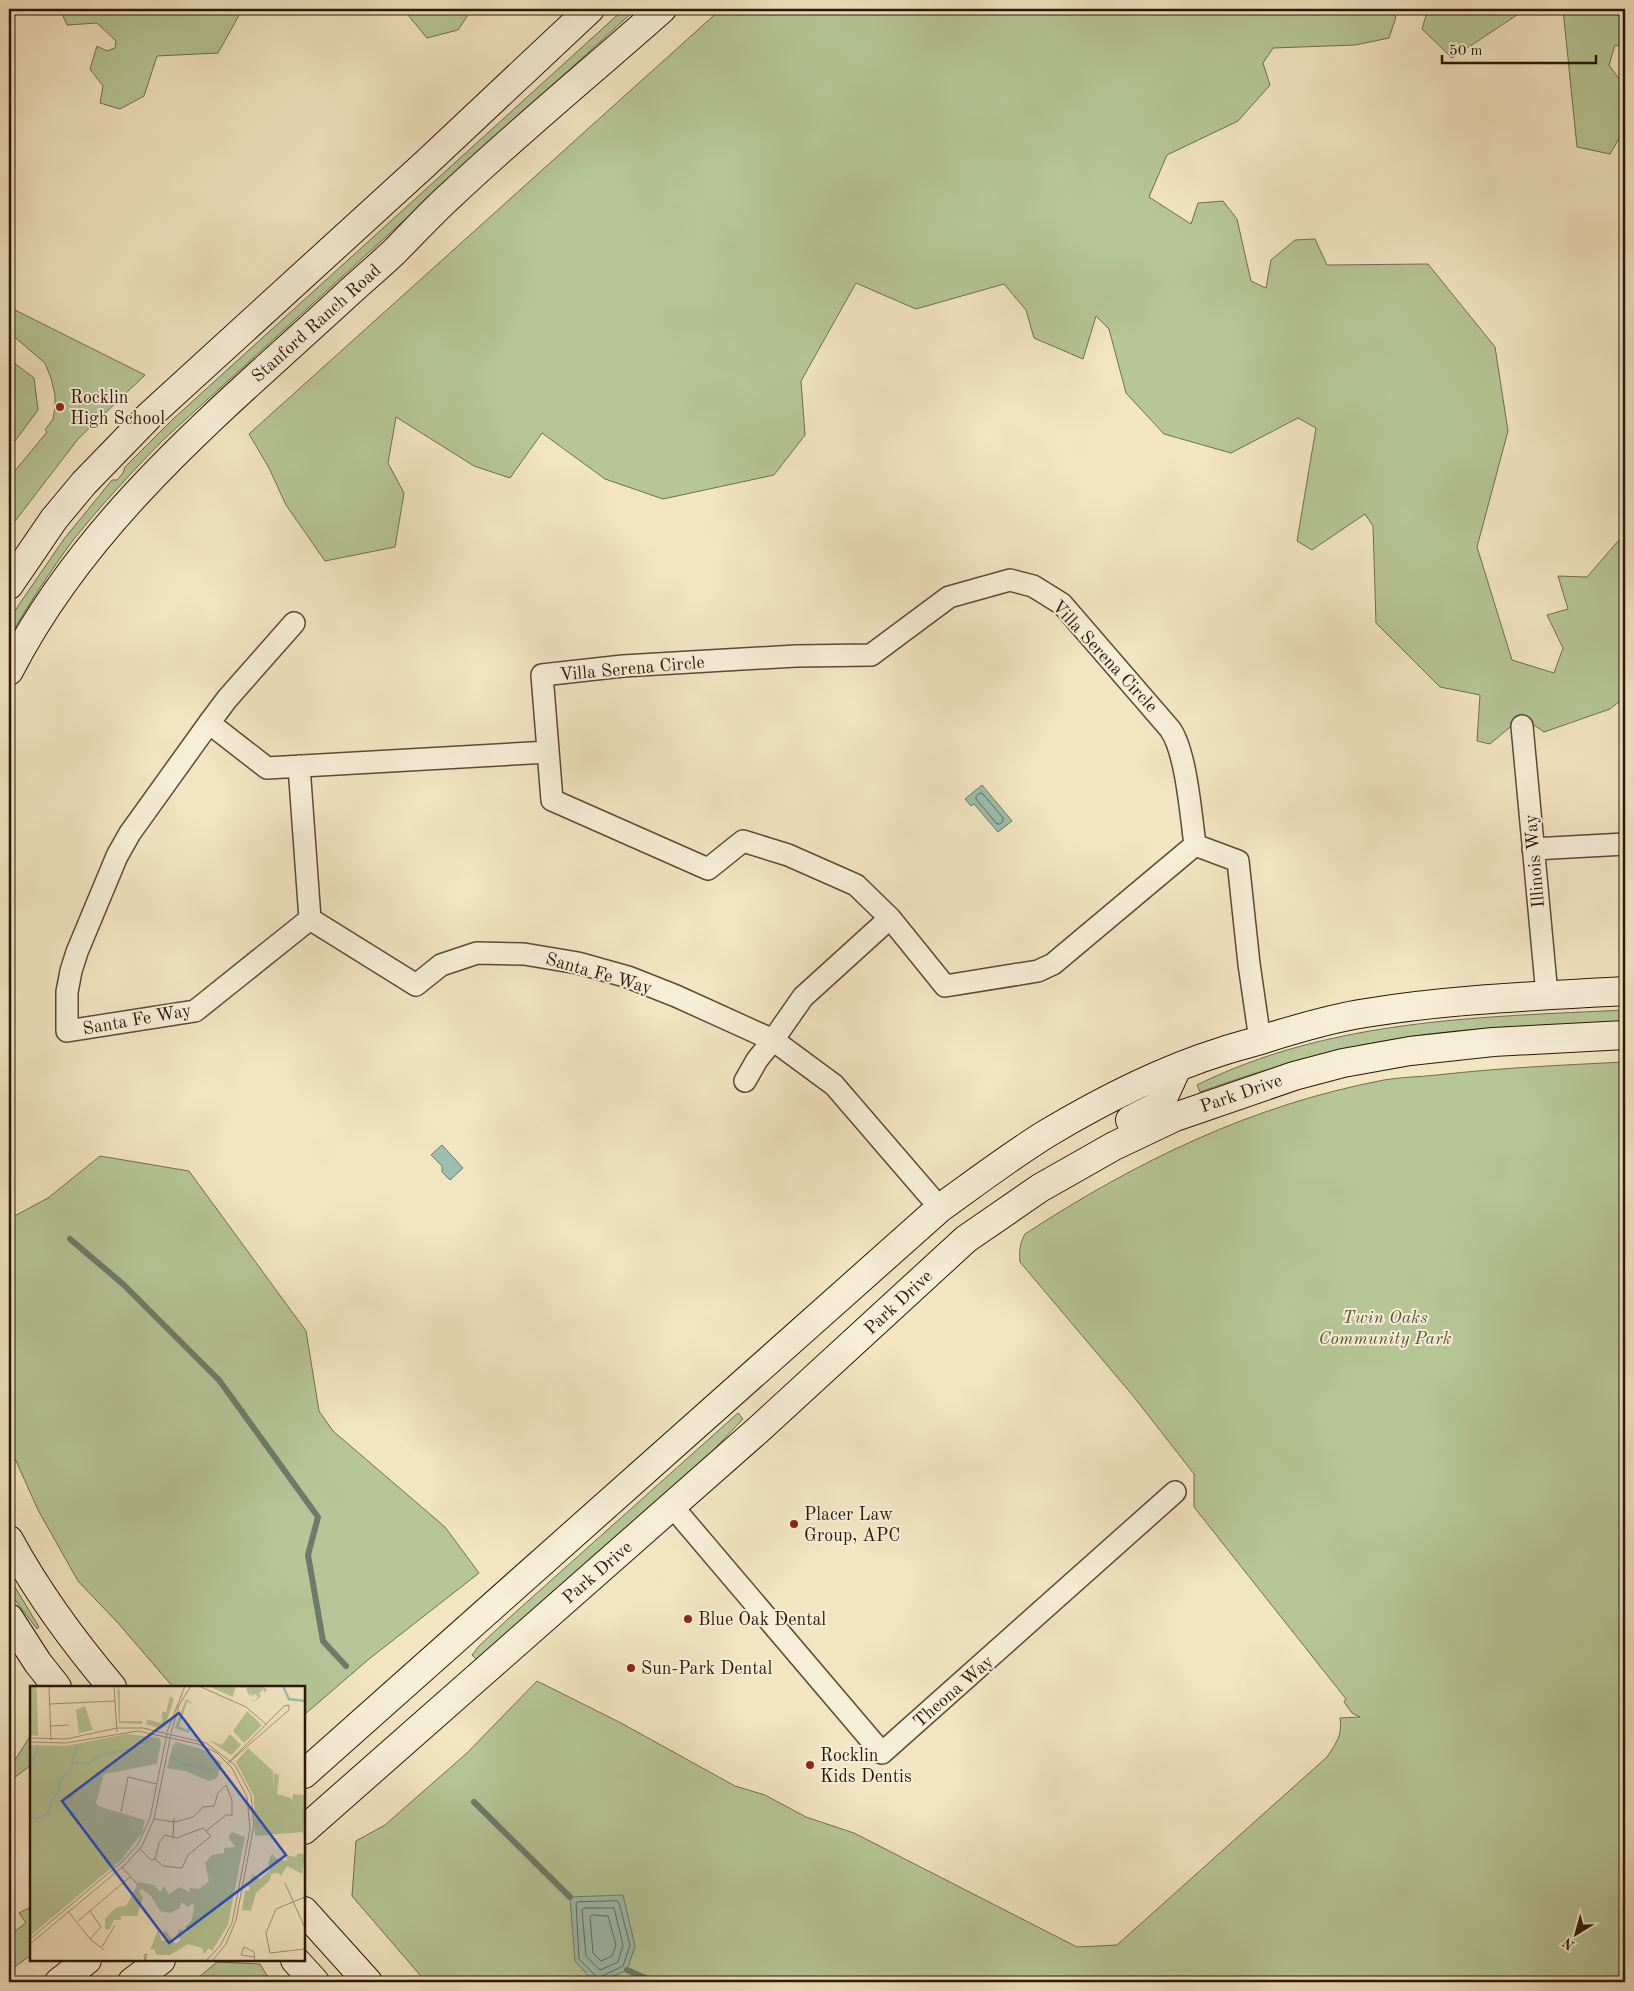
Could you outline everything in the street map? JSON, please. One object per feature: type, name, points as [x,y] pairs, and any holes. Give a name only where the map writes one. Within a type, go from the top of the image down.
[{"type":"main road","points":[[9,585],[54,519],[84,483],[150,415],[425,164],[590,9]]},
{"type":"main road","name":"Stanford Ranch Road","points":[[9,671],[62,583],[90,546],[151,477],[208,421],[394,252],[451,195],[662,9]]},
{"type":"main road","points":[[305,1773],[940,1208],[1046,1134],[1137,1086],[1177,1068],[1222,1051],[1317,1023],[1364,1013],[1417,1005],[1625,992]]},
{"type":"main road","name":"Park Drive","points":[[305,1829],[758,1430],[966,1239],[1040,1188],[1114,1146],[1175,1116],[1294,1076],[1343,1063],[1410,1051],[1494,1042],[1625,1035]]},
{"type":"main road","points":[[966,1239],[973,1214],[1001,1193],[1073,1148],[1160,1105],[1177,1068]]},
{"type":"main road","points":[[758,1430],[799,1371],[948,1238],[951,1233],[950,1227],[940,1208]]},
{"type":"main road","points":[[9,1540],[32,1582],[59,1620],[111,1686]]},
{"type":"main road","points":[[9,1618],[38,1663],[56,1686]]},
{"type":"main road","points":[[305,1912],[368,1982]]},
{"type":"main road","points":[[58,1982],[86,1961]]},
{"type":"main road","points":[[132,1982],[160,1961]]},
{"type":"main road","points":[[296,1961],[315,1982]]},
{"type":"street","name":"Villa Serena Circle","points":[[1010,580],[1033,586],[1062,604],[1177,738],[1195,845],[1053,964],[1038,971],[945,986],[890,918],[856,885],[788,855],[743,841],[708,869],[552,800],[542,675],[623,666],[796,656],[871,654],[949,597],[1010,580]]},
{"type":"street","points":[[294,623],[227,699],[209,723],[267,768],[548,752]]},
{"type":"street","name":"Santa Fe Way","points":[[209,723],[130,833],[117,856],[77,952],[71,972],[67,992],[68,1031],[195,1011],[310,919],[416,985],[441,965],[477,953],[524,954],[578,963],[628,977],[773,1040],[834,1085],[940,1208]]},
{"type":"street","name":"Illinois Way","points":[[1522,726],[1547,996]]},
{"type":"street","points":[[299,766],[310,919]]},
{"type":"street","points":[[1533,849],[1625,844]]},
{"type":"street","points":[[1195,845],[1238,861],[1249,964],[1260,1040]]},
{"type":"street","points":[[745,1081],[757,1060],[803,996],[890,918]]},
{"type":"street","name":"Theona Way","points":[[672,1506],[882,1753],[1175,1492]]},
{"type":"green space","points":[[60,9],[242,10],[218,53],[157,56],[144,96],[120,109],[100,103],[103,86],[90,69],[97,46],[107,51],[115,48],[116,41],[97,23],[67,25]]},
{"type":"green space","points":[[403,9],[472,9],[458,30],[427,38]]},
{"type":"green space","points":[[624,9],[636,9],[163,440],[117,488],[74,539],[40,588],[9,638],[9,621],[18,606],[64,539],[112,480],[117,480],[125,467],[172,420]]},
{"type":"green space","points":[[721,9],[1387,9],[1396,17],[1389,38],[1355,45],[1273,48],[1263,63],[1270,85],[1238,121],[1167,155],[1149,197],[1191,224],[1198,203],[1223,201],[1237,219],[1251,281],[1266,288],[1271,260],[1295,240],[1315,239],[1327,265],[1428,264],[1495,347],[1508,431],[1477,547],[1512,660],[1554,673],[1563,648],[1547,615],[1568,609],[1558,576],[1587,577],[1625,533],[1625,697],[1610,709],[1544,732],[1522,717],[1490,744],[1477,741],[1480,695],[1440,687],[1376,623],[1373,526],[1365,514],[1312,550],[1297,541],[1316,428],[1298,418],[1231,453],[1164,434],[1126,393],[1109,329],[1096,316],[1083,359],[1034,338],[1026,310],[1004,284],[916,309],[856,283],[801,381],[805,435],[774,475],[663,499],[605,479],[542,433],[510,478],[474,466],[396,417],[388,463],[404,493],[395,547],[325,561],[286,505],[269,468],[249,434]]},
{"type":"green space","points":[[1428,9],[1524,9],[1452,58],[1422,29]]},
{"type":"green space","points":[[1563,9],[1625,9],[1625,47],[1615,45],[1609,65],[1625,87],[1625,128],[1610,154],[1577,147]]},
{"type":"green space","name":"Rocklin High School","points":[[9,307],[145,375],[78,439],[9,529],[9,478],[47,432],[45,430],[53,419],[55,395],[45,363],[11,334],[9,337]]},
{"type":"green space","points":[[9,359],[34,378],[38,410],[9,449]]},
{"type":"green space","points":[[1625,1010],[1625,1022],[1497,1028],[1421,1035],[1309,1058],[1200,1092],[1197,1085],[1248,1063],[1300,1046],[1353,1034],[1461,1019]]},
{"type":"green space","name":"Twin Oaks Community Park","points":[[1625,1062],[1625,1982],[426,1982],[352,1896],[356,1841],[385,1825],[467,1753],[537,1681],[621,1723],[735,1786],[765,1795],[806,1817],[854,1833],[1077,1947],[1117,1945],[1327,1757],[1340,1734],[1340,1718],[1360,1717],[1352,1713],[1344,1702],[1346,1699],[1194,1507],[1194,1474],[1134,1397],[1020,1262],[1020,1247],[1025,1234],[1067,1207],[1153,1160],[1242,1120],[1288,1104],[1390,1079],[1507,1069]]},
{"type":"green space","points":[[100,1156],[189,1171],[306,1331],[319,1411],[333,1431],[445,1527],[479,1573],[369,1659],[305,1714],[305,1686],[172,1686],[118,1623],[78,1581],[38,1510],[9,1445],[9,1219],[48,1198]]},
{"type":"green space","points":[[738,1413],[743,1419],[701,1463],[478,1661],[472,1655],[509,1618]]},
{"type":"green space","points":[[9,1577],[39,1627],[37,1629],[9,1592]]},
{"type":"green space","points":[[30,1737],[30,1766],[9,1782],[9,1769]]},
{"type":"green space","points":[[30,1908],[30,1956],[9,1971],[9,1932],[11,1934],[26,1923],[19,1913]]},
{"type":"green space","points":[[217,1962],[260,1964],[271,1982],[193,1982]]},
{"type":"water","points":[[982,785],[1012,821],[998,832],[974,804],[971,806],[965,799]]},
{"type":"water","points":[[442,1145],[463,1168],[450,1180],[442,1172],[442,1166],[431,1155]]},
{"type":"water","points":[[623,1895],[635,1946],[627,1970],[599,1982],[594,1982],[575,1961],[570,1897]]},
{"type":"waterway","points":[[70,1239],[124,1285],[219,1380],[318,1517],[308,1555],[323,1641],[346,1666]]},
{"type":"waterway","points":[[474,1802],[570,1897]]},
{"type":"waterway","points":[[627,1970],[655,1982]]},
{"type":"place","name":"Rocklin High School","points":[[60,407]]},
{"type":"place","name":"Placer Law Group, APC","points":[[794,1524]]},
{"type":"place","name":"Blue Oak Dental","points":[[688,1619]]},
{"type":"place","name":"Sun-Park Dental","points":[[631,1668]]},
{"type":"place","name":"Rocklin Kids Dentis","points":[[810,1765]]}]
